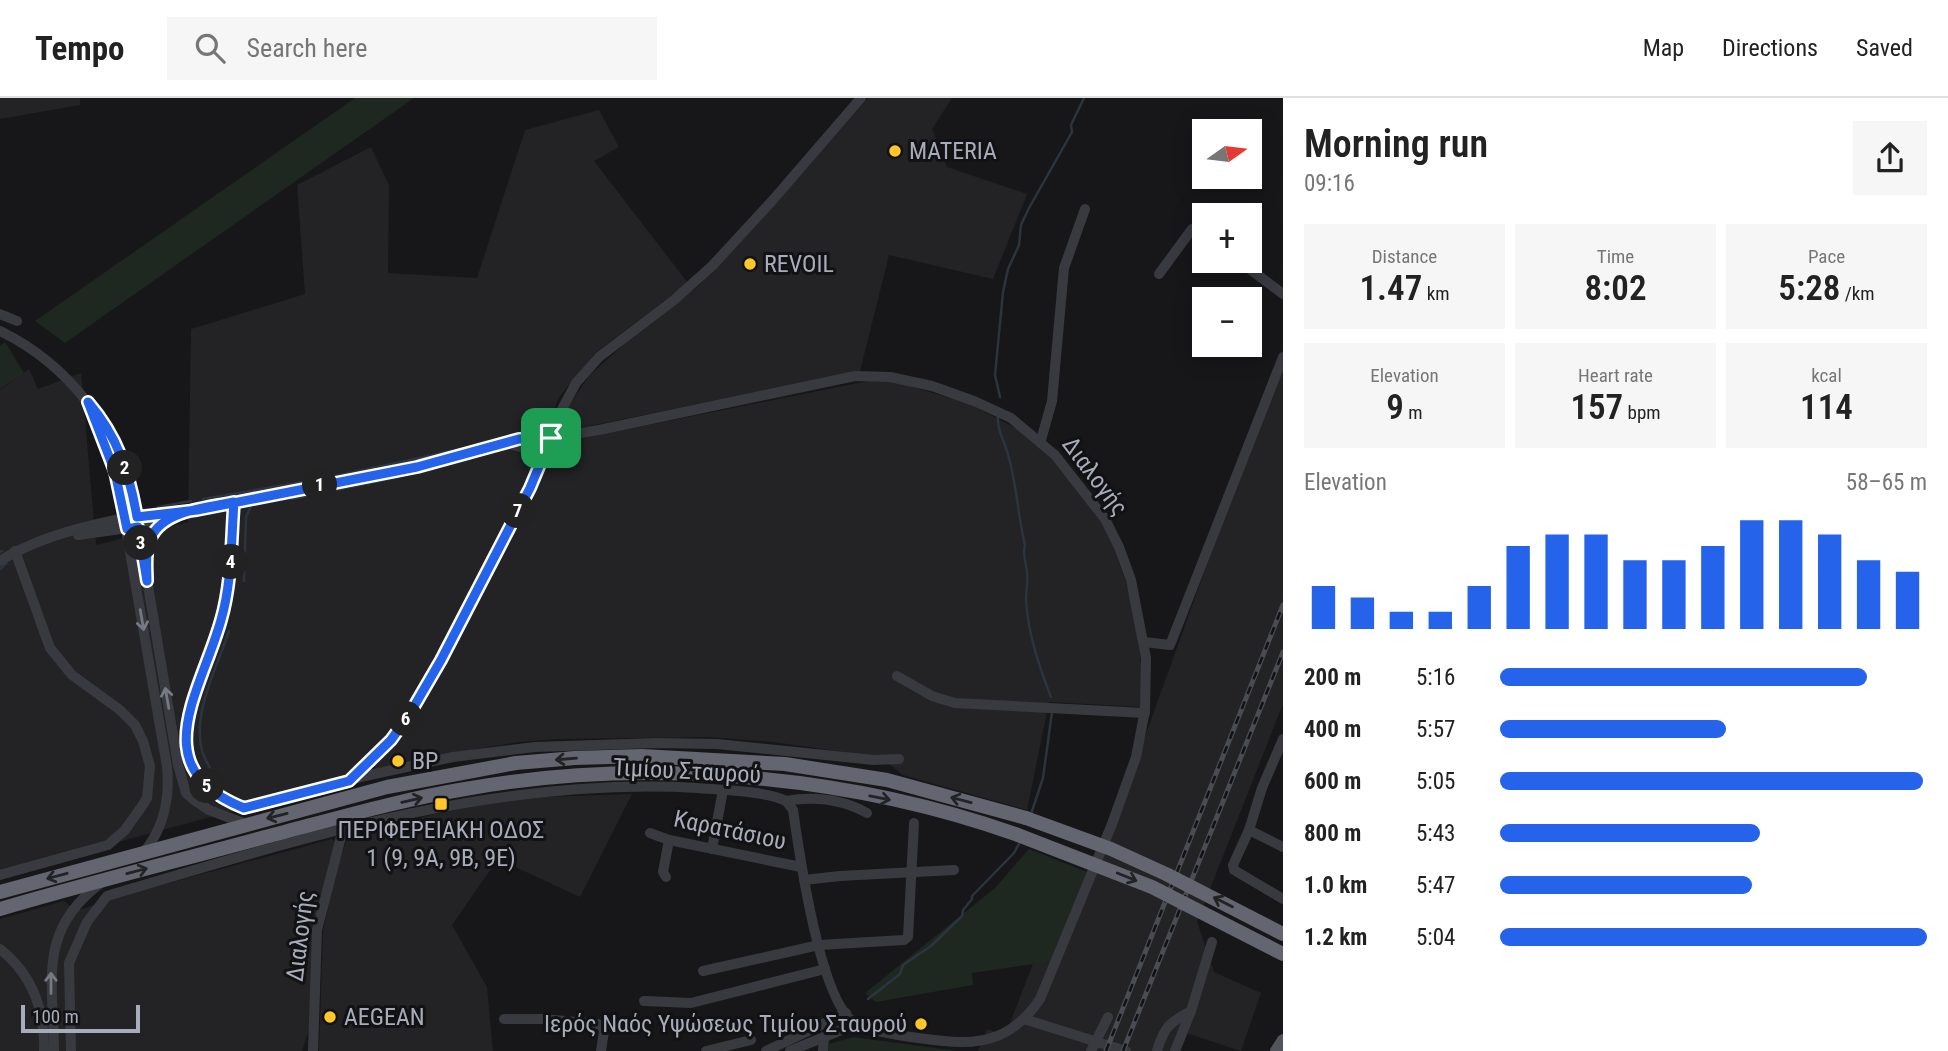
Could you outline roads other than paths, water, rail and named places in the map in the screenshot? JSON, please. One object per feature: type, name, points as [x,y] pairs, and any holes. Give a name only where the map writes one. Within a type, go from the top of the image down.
[{"type":"highway","points":[[0,892],[387,787],[516,763],[642,756],[752,761],[835,771],[887,780],[1026,818],[1111,849],[1283,934]]},
{"type":"highway","points":[[0,909],[368,810],[440,794],[515,782],[572,777],[639,774],[724,776],[821,787],[907,803],[1018,835],[1152,887],[1283,954]]},
{"type":"main road","points":[[1276,1051],[1283,1040]]},
{"type":"street","points":[[349,781],[391,740],[418,701],[530,488],[572,390],[589,367],[674,300],[712,266],[861,98]]},
{"type":"street","points":[[1041,440],[1052,401],[1063,268],[1085,209]]},
{"type":"street","points":[[1159,274],[1192,229]]},
{"type":"street","points":[[1255,273],[1283,294]]},
{"type":"street","points":[[0,314],[16,321]]},
{"type":"street","points":[[0,331],[52,364],[77,388],[105,423],[120,453],[138,522],[178,765],[186,793],[209,810],[246,824]]},
{"type":"street","points":[[1144,642],[1170,645],[1283,357]]},
{"type":"street","name":"Διαλογής","points":[[186,512],[417,467],[519,439],[551,438],[866,375],[932,386],[1011,418],[1041,440],[1080,485],[1112,531],[1131,580],[1144,642],[1146,682],[1144,713],[1136,757],[1112,824],[1048,984],[1034,1009],[1024,1019]]},
{"type":"street","points":[[88,402],[115,472],[168,779],[161,823],[156,836],[143,852]]},
{"type":"street","points":[[505,443],[546,452]]},
{"type":"street","points":[[234,502],[228,589],[221,621],[188,716],[185,739],[194,769],[216,795],[244,808],[453,757],[558,746],[717,744],[874,760],[899,759]]},
{"type":"street","points":[[138,522],[162,512],[186,512]]},
{"type":"street","points":[[147,581],[148,544],[156,530],[164,523],[186,512]]},
{"type":"street","points":[[0,561],[15,551],[59,536],[138,522],[164,523]]},
{"type":"street","points":[[0,875],[108,845],[125,830],[147,798],[150,766],[135,725],[120,710],[72,675],[50,648],[15,551]]},
{"type":"street","points":[[897,676],[932,696],[955,703],[1144,713]]},
{"type":"street","points":[[1283,739],[1262,789],[1234,870],[1283,899]]},
{"type":"street","name":"Τιμίου Σταυρού","points":[[71,1051],[69,963],[87,922],[107,896],[343,829],[468,801],[610,786],[723,790],[786,801],[793,810],[801,867],[825,969],[835,994],[856,1024]]},
{"type":"street","points":[[712,849],[723,790]]},
{"type":"street","points":[[786,801],[805,798],[841,802],[867,813]]},
{"type":"street","points":[[703,971],[819,945],[904,940],[908,937],[914,823]]},
{"type":"street","name":"Διαλογής","points":[[313,1051],[317,930],[343,829]]},
{"type":"street","points":[[1249,830],[1283,848]]},
{"type":"street","name":"Καρατάσιου","points":[[650,833],[670,840],[801,867]]},
{"type":"street","points":[[666,877],[663,872],[670,840]]},
{"type":"street","name":"Καρατάσιου","points":[[804,880],[954,870]]},
{"type":"street","points":[[54,1051],[51,961],[64,924],[88,893],[107,879]]},
{"type":"street","points":[[1175,1051],[1191,1011],[1212,942]]},
{"type":"street","points":[[0,949],[23,970],[33,987],[40,1005],[45,1036],[44,1051]]},
{"type":"street","points":[[644,1000],[691,1003],[825,969]]},
{"type":"street","points":[[1157,1051],[1171,1021],[1191,1011]]},
{"type":"street","points":[[766,1051],[846,1013]]},
{"type":"street","points":[[1093,1046],[1108,1017]]},
{"type":"street","points":[[504,1019],[598,1024],[604,1031],[601,1051]]},
{"type":"street","points":[[790,1051],[856,1024],[952,1042],[995,1043],[1024,1019],[1093,1046],[1126,1051]]},
{"type":"street","points":[[824,1037],[824,1051]]},
{"type":"street","points":[[706,1051],[751,1040]]},
{"type":"waterway","points":[[1000,397],[995,375],[1003,292],[1008,269],[1019,245],[1021,225],[1072,132],[1071,125],[1084,98]]},
{"type":"waterway","points":[[998,416],[1012,472],[1025,545],[1029,625],[1038,662],[1051,697]]},
{"type":"waterway","points":[[327,478],[460,449]]},
{"type":"waterway","points":[[292,499],[399,477]]},
{"type":"waterway","points":[[203,499],[314,480]]},
{"type":"waterway","points":[[158,507],[191,501]]},
{"type":"waterway","points":[[244,581],[246,517],[251,506]]},
{"type":"waterway","points":[[0,569],[7,563]]},
{"type":"waterway","points":[[217,781],[202,751],[200,721],[207,690],[229,631]]},
{"type":"waterway","points":[[1031,814],[1043,778],[1052,712]]},
{"type":"waterway","points":[[868,999],[900,974],[903,965],[931,946],[962,916],[972,896],[1014,853],[1021,840]]},
{"type":"railway","points":[[1106,1051],[1283,605]]},
{"type":"railway","points":[[1123,1051],[1283,652]]},
{"type":"place","name":"MATERIA","points":[[895,151]]},
{"type":"place","name":"REVOIL","points":[[750,264]]},
{"type":"place","name":"BP","points":[[398,761]]},
{"type":"place","name":"ΠΕΡΙΦΕΡΕΙΑΚΗ ΟΔΟΣ 1 (9, 9Α, 9Β, 9Ε)","points":[[441,804]]},
{"type":"place","name":"AEGEAN","points":[[330,1017]]},
{"type":"place","name":"Ιερός Ναός Υψώσεως Τιμίου Σταυρού","points":[[921,1024]]}]
